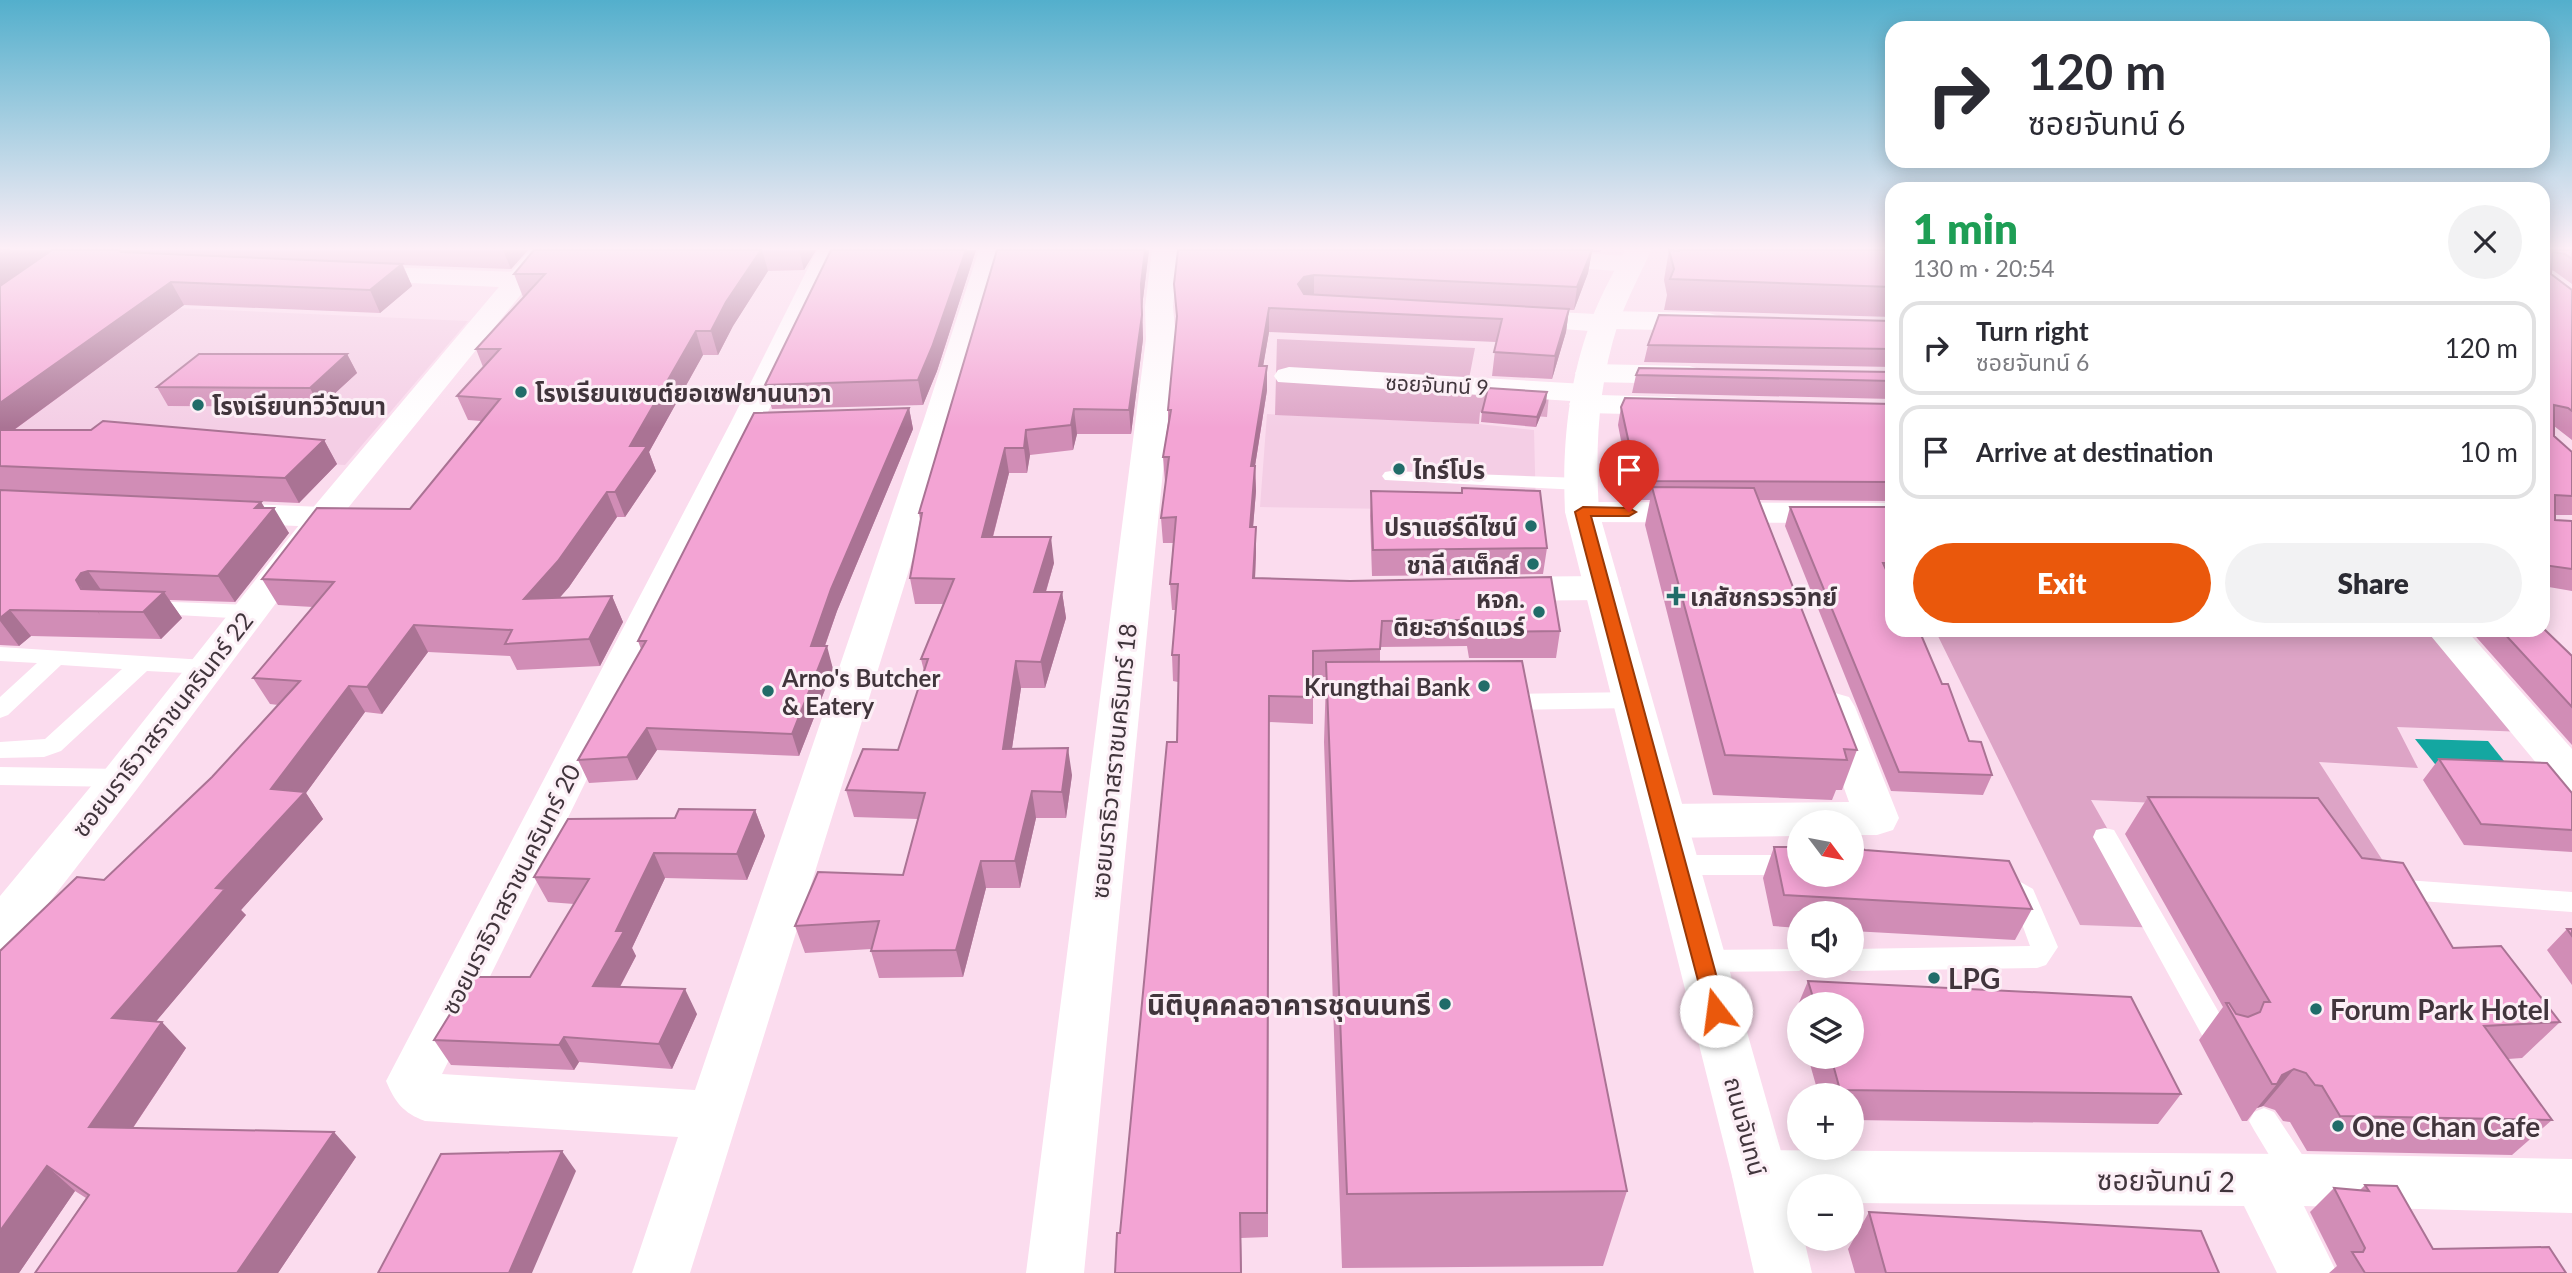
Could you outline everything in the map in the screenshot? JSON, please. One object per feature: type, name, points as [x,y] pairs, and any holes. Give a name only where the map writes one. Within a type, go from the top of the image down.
[{"type":"street","name":"ซอยนราธิวาสราชนครินทร์ 22","points":[[0,930],[122,778],[323,517],[496,309]]},
{"type":"street","name":"ซอยนราธิวาสราชนครินทร์ 20","points":[[712,1115],[425,1097],[412,1081],[747,422],[801,309]]},
{"type":"street","points":[[661,1273],[928,417],[969,309]]},
{"type":"street","name":"ซอยนราธิวาสราชนครินทร์ 18","points":[[1055,1273],[1161,339],[1159,309]]},
{"type":"street","name":"ถนนจันทน์","points":[[1611,309],[1587,390],[1581,498],[1760,1176],[1783,1273]]},
{"type":"street","points":[[1494,317],[1605,322],[1738,323]]},
{"type":"street","points":[[1587,390],[1718,375]]},
{"type":"street","name":"ซอยจันทน์ 9","points":[[1289,376],[1587,390]]},
{"type":"street","points":[[1587,390],[1700,407]]},
{"type":"street","points":[[747,422],[803,420]]},
{"type":"street","points":[[1581,498],[1767,530],[1885,514]]},
{"type":"street","points":[[188,511],[323,517]]},
{"type":"street","points":[[1471,589],[1603,588]]},
{"type":"street","points":[[2451,637],[2572,777]]},
{"type":"street","points":[[1665,821],[1877,818],[1823,677]]},
{"type":"street","name":"ซอยจันทน์ 2","points":[[1760,1176],[2281,1180],[2572,1186]]},
{"type":"street","points":[[2281,1180],[2308,1273]]},
{"type":"lane","points":[[1391,476],[1581,498]]},
{"type":"lane","points":[[133,608],[249,612]]},
{"type":"lane","points":[[0,654],[205,667]]},
{"type":"lane","points":[[0,710],[56,658]]},
{"type":"lane","points":[[0,750],[44,748],[53,745],[142,663]]},
{"type":"lane","points":[[1479,702],[1634,701]]},
{"type":"lane","points":[[0,776],[122,778]]},
{"type":"lane","points":[[2105,836],[2219,1039]]},
{"type":"lane","points":[[1677,865],[1787,865]]},
{"type":"lane","points":[[1864,960],[2037,957],[2045,947],[2024,896],[2006,881],[1996,879]]},
{"type":"lane","points":[[2374,888],[2572,902]]},
{"type":"lane","points":[[1703,961],[1787,960]]},
{"type":"lane","points":[[2264,1121],[2281,1180]]},
{"type":"shaded area","name":"โรงเรียนทวีวัฒนา","points":[[76,309],[206,309],[468,321],[345,465],[0,445],[0,364]]},
{"type":"shaded area","points":[[1277,339],[1475,348],[1467,389],[1549,395],[1547,417],[1480,412],[1479,424],[1275,415]]},
{"type":"shaded area","name":"ไทร์โปร","points":[[1267,414],[1479,424],[1534,430],[1536,511],[1260,507]]},
{"type":"shaded area","points":[[1938,637],[2437,637],[2525,732],[2397,727],[2418,768],[2319,762],[2385,864],[2257,862],[2222,806],[2091,800],[2164,928],[2080,925]]},
{"type":"shaded area","points":[[2415,739],[2488,741],[2508,766],[2435,764]]},
{"type":"building","points":[[0,309],[132,309],[0,403]]},
{"type":"building","points":[[512,309],[722,309],[711,331],[696,331],[630,446],[647,446],[615,492],[607,492],[558,561],[524,599],[612,596],[589,639],[505,644],[512,630],[414,625],[367,687],[349,686],[271,789],[305,792],[216,888],[225,889],[112,1018],[162,1022],[89,1127],[334,1132],[237,1273],[35,1273],[89,1195],[47,1166],[0,1231],[0,951],[77,877],[104,880],[212,777],[300,681],[253,678],[334,582],[262,579],[317,508],[410,509],[500,399],[457,396],[500,349],[476,349]]},
{"type":"building","points":[[802,309],[945,309],[918,380],[765,385]]},
{"type":"building","points":[[979,309],[1142,309],[1129,410],[1074,409],[1071,425],[1026,430],[1024,448],[1005,448],[982,537],[1051,537],[1034,592],[1062,592],[1041,662],[1016,661],[1003,749],[1068,748],[1062,792],[1032,791],[1015,861],[981,861],[956,950],[871,951],[879,921],[795,926],[818,872],[903,875],[925,793],[846,790],[863,749],[898,750],[928,659],[921,659],[954,579],[910,578],[922,513],[919,513]]},
{"type":"building","points":[[1176,309],[1269,309],[1259,366],[1267,366],[1251,466],[1255,466],[1250,527],[1256,527],[1253,578],[1350,581],[1551,577],[1560,631],[1472,632],[1470,620],[1382,621],[1380,649],[1313,651],[1313,697],[1269,696],[1267,1213],[1240,1213],[1241,1273],[1115,1273],[1167,742],[1177,742],[1179,655],[1172,655],[1178,584],[1170,584],[1176,517],[1161,518],[1169,457],[1163,457],[1171,410],[1168,410]]},
{"type":"building","points":[[1299,309],[1569,309],[1555,356],[1494,352],[1502,319]]},
{"type":"building","points":[[2550,309],[2572,309],[2572,411],[2554,405],[2554,436],[2572,452],[2572,496],[2555,495],[2555,520],[2572,521],[2572,569],[2550,566]]},
{"type":"building","points":[[1659,315],[1885,321],[1885,349],[1648,345]]},
{"type":"building","points":[[199,354],[347,354],[310,388],[157,387]]},
{"type":"building","points":[[1639,368],[1885,372],[1885,381],[1636,375]]},
{"type":"building","points":[[1488,388],[1547,392],[1537,417],[1482,412]]},
{"type":"building","points":[[1625,398],[1885,404],[1885,482],[1642,481],[1633,448],[1630,448],[1621,407]]},
{"type":"building","points":[[909,408],[831,589],[811,646],[827,646],[792,734],[647,728],[627,757],[578,760],[646,641],[638,641],[754,413]]},
{"type":"building","points":[[103,421],[324,440],[285,478],[0,466],[0,430],[91,430]]},
{"type":"building","points":[[1652,487],[1754,488],[1857,750],[1844,749],[1847,760],[1725,755]]},
{"type":"building","points":[[1462,488],[1540,491],[1547,548],[1373,550],[1371,491],[1462,493]]},
{"type":"building","points":[[0,490],[261,502],[255,508],[274,508],[218,576],[88,571],[81,573],[76,580],[81,589],[164,592],[143,612],[10,610],[0,618]]},
{"type":"building","points":[[1790,507],[1885,507],[1885,637],[1922,637],[1942,684],[1948,684],[1969,741],[1981,742],[1992,775],[1899,772]]},
{"type":"building","points":[[2550,635],[2572,656],[2572,707],[2507,637],[2550,637]]},
{"type":"building","name":"นิติบุคคลอาคารชุดนนทรี","points":[[1522,661],[1627,1191],[1347,1194],[1326,662]]},
{"type":"building","points":[[2439,759],[2547,763],[2572,793],[2572,830],[2481,824]]},
{"type":"building","points":[[2148,797],[2318,798],[2362,858],[2403,863],[2453,948],[2501,946],[2560,1022],[2484,1026],[2552,1120],[2340,1116],[2322,1086],[2315,1085],[2306,1073],[2294,1069],[2282,1075],[2277,1084],[2272,1084],[2226,1003],[2229,1003],[2236,1014],[2248,1017],[2260,1012],[2264,1002],[2270,1002]]},
{"type":"building","points":[[679,809],[755,810],[737,854],[654,853],[616,931],[624,931],[593,986],[685,989],[659,1044],[564,1037],[559,1045],[434,1040],[473,977],[530,977],[589,879],[534,877],[568,819],[675,818]]},
{"type":"building","points":[[1774,847],[1787,847],[1787,887],[1864,887],[1864,850],[2009,861],[2032,909],[1784,895]]},
{"type":"building","points":[[1808,981],[2131,997],[2181,1094],[1864,1090],[1864,1083],[1838,1083],[1834,1069],[1864,1069],[1864,992],[1811,992]]},
{"type":"building","points":[[562,1151],[509,1273],[378,1273],[441,1154]]},
{"type":"building","points":[[2365,1185],[2397,1186],[2433,1249],[2549,1247],[2566,1273],[2365,1273],[2352,1252],[2363,1252],[2365,1248],[2334,1188],[2369,1191]]},
{"type":"building","points":[[1869,1212],[2201,1231],[2219,1273],[1886,1273]]},
{"type":"place","name":"โรงเรียนเซนต์ยอเซฟยานนาวา","points":[[521,392]]},
{"type":"place","name":"โรงเรียนทวีวัฒนา","points":[[198,405]]},
{"type":"place","name":"ไทร์โปร","points":[[1399,469]]},
{"type":"place","name":"ปราแฮร์ดีไซน์","points":[[1531,526]]},
{"type":"place","name":"ชาลี สเต็กส์","points":[[1533,564]]},
{"type":"place","name":"เภสัชกรวรวิทย์","points":[[1676,596]]},
{"type":"place","name":"หจก. ติยะฮาร์ดแวร์","points":[[1539,612]]},
{"type":"place","name":"Krungthai Bank","points":[[1484,686]]},
{"type":"place","name":"Arno's Butcher & Eatery","points":[[768,691]]},
{"type":"place","name":"LPG","points":[[1934,978]]},
{"type":"place","name":"นิติบุคคลอาคารชุดนนทรี","points":[[1445,1004]]},
{"type":"place","name":"Forum Park Hotel","points":[[2316,1009]]},
{"type":"place","name":"One Chan Cafe","points":[[2338,1126]]},
{"type":"route","points":[[1629,512],[1583,512],[1716,1011]]}]
